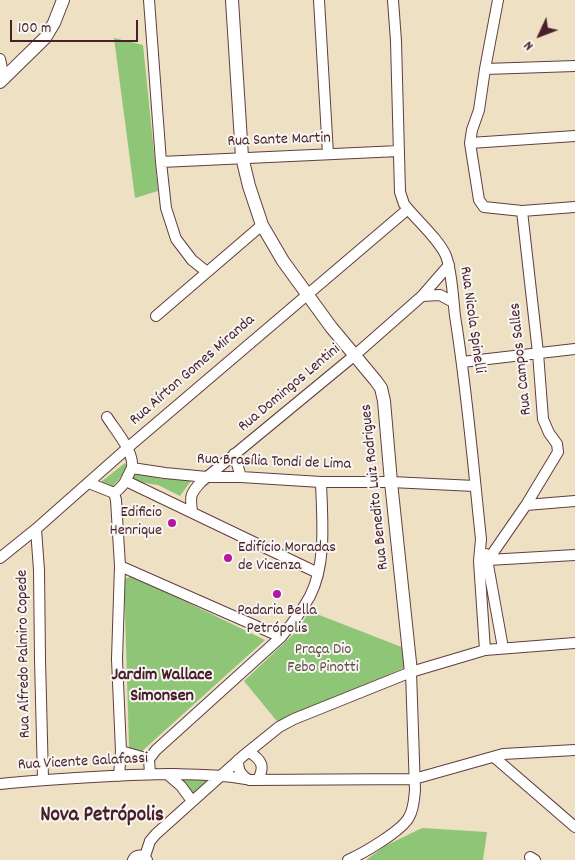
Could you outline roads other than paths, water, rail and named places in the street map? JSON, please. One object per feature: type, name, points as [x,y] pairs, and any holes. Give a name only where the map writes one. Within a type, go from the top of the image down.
[{"type":"street","points":[[2,80],[45,38],[54,23],[63,0]]},
{"type":"street","points":[[149,0],[166,208],[176,240],[192,260],[207,272]]},
{"type":"street","name":"Rua Benedito Luiz Rodrigues","points":[[232,0],[242,157],[262,225],[283,261],[331,327],[376,381],[383,394],[384,401],[412,672],[414,802],[410,817],[392,834],[348,860]]},
{"type":"street","points":[[319,0],[328,154]]},
{"type":"street","name":"Rua Nicola Spinelli","points":[[393,0],[397,57],[400,192],[408,209],[446,254],[449,265],[462,362],[481,539],[485,650]]},
{"type":"street","points":[[498,0],[479,110],[470,143],[479,200],[484,207],[522,211],[575,207]]},
{"type":"street","points":[[0,59],[2,80]]},
{"type":"street","points":[[485,70],[575,66]]},
{"type":"street","points":[[470,143],[575,136]]},
{"type":"street","name":"Rua Sante Martin","points":[[161,162],[398,151]]},
{"type":"street","name":"Rua Aírton Gomes Miranda","points":[[0,558],[408,209]]},
{"type":"street","name":"Rua Campos Salles","points":[[483,561],[526,505],[558,452],[557,444],[549,433],[543,419],[538,352],[522,211]]},
{"type":"street","points":[[156,316],[262,225]]},
{"type":"street","name":"Rua Domingos Lentini","points":[[192,512],[190,498],[198,485],[206,477],[355,355],[422,296],[449,265]]},
{"type":"street","points":[[422,296],[440,295],[453,302]]},
{"type":"street","points":[[462,362],[575,349]]},
{"type":"street","points":[[107,417],[127,448],[132,468],[126,481],[114,492]]},
{"type":"street","points":[[234,454],[241,477]]},
{"type":"street","name":"Rua Brasília Tondi de Lima","points":[[132,468],[206,477],[475,486]]},
{"type":"street","points":[[126,481],[318,572]]},
{"type":"street","points":[[150,774],[149,758],[156,750],[281,637],[295,621],[311,595],[318,572],[322,542],[321,482]]},
{"type":"street","points":[[89,483],[114,492]]},
{"type":"street","points":[[114,492],[120,566],[117,659],[121,751],[120,776]]},
{"type":"street","points":[[526,505],[575,501]]},
{"type":"street","name":"Rua Alfredo Palmiro Copede","points":[[36,529],[39,570],[43,779]]},
{"type":"street","points":[[483,561],[575,555]]},
{"type":"street","name":"Rua Nicola Spinelli","points":[[483,561],[503,648]]},
{"type":"street","points":[[120,566],[281,637]]},
{"type":"street","points":[[132,860],[137,855],[146,858],[150,841],[156,834],[238,760],[279,728],[294,719],[412,672],[485,650],[575,643]]},
{"type":"street","name":"Rua Vicente Galafassi","points":[[0,784],[43,779],[150,774],[221,775],[253,780],[414,779],[504,754],[575,750]]},
{"type":"street","points":[[121,751],[149,758]]},
{"type":"street","points":[[238,760],[238,770],[244,777],[253,780],[262,769],[262,764],[259,759],[249,752]]},
{"type":"street","points":[[494,757],[575,828]]},
{"type":"street","name":"Rua Vicente Galafassi","points":[[168,774],[181,786],[192,801]]},
{"type":"place","name":"Edificio Henrique","points":[[172,523]]},
{"type":"place","name":"Edifício Moradas de Vicenza","points":[[228,558]]},
{"type":"place","name":"Padaria Bella Petrópolis","points":[[277,594]]},
{"type":"district","name":"Jardim Wallace Simonsen","points":[[162,688]]},
{"type":"district","name":"Nova Petrópolis","points":[[102,817]]},
{"type":"park label","name":"Praça Dio Febo Pinotti","points":[[323,660]]}]
